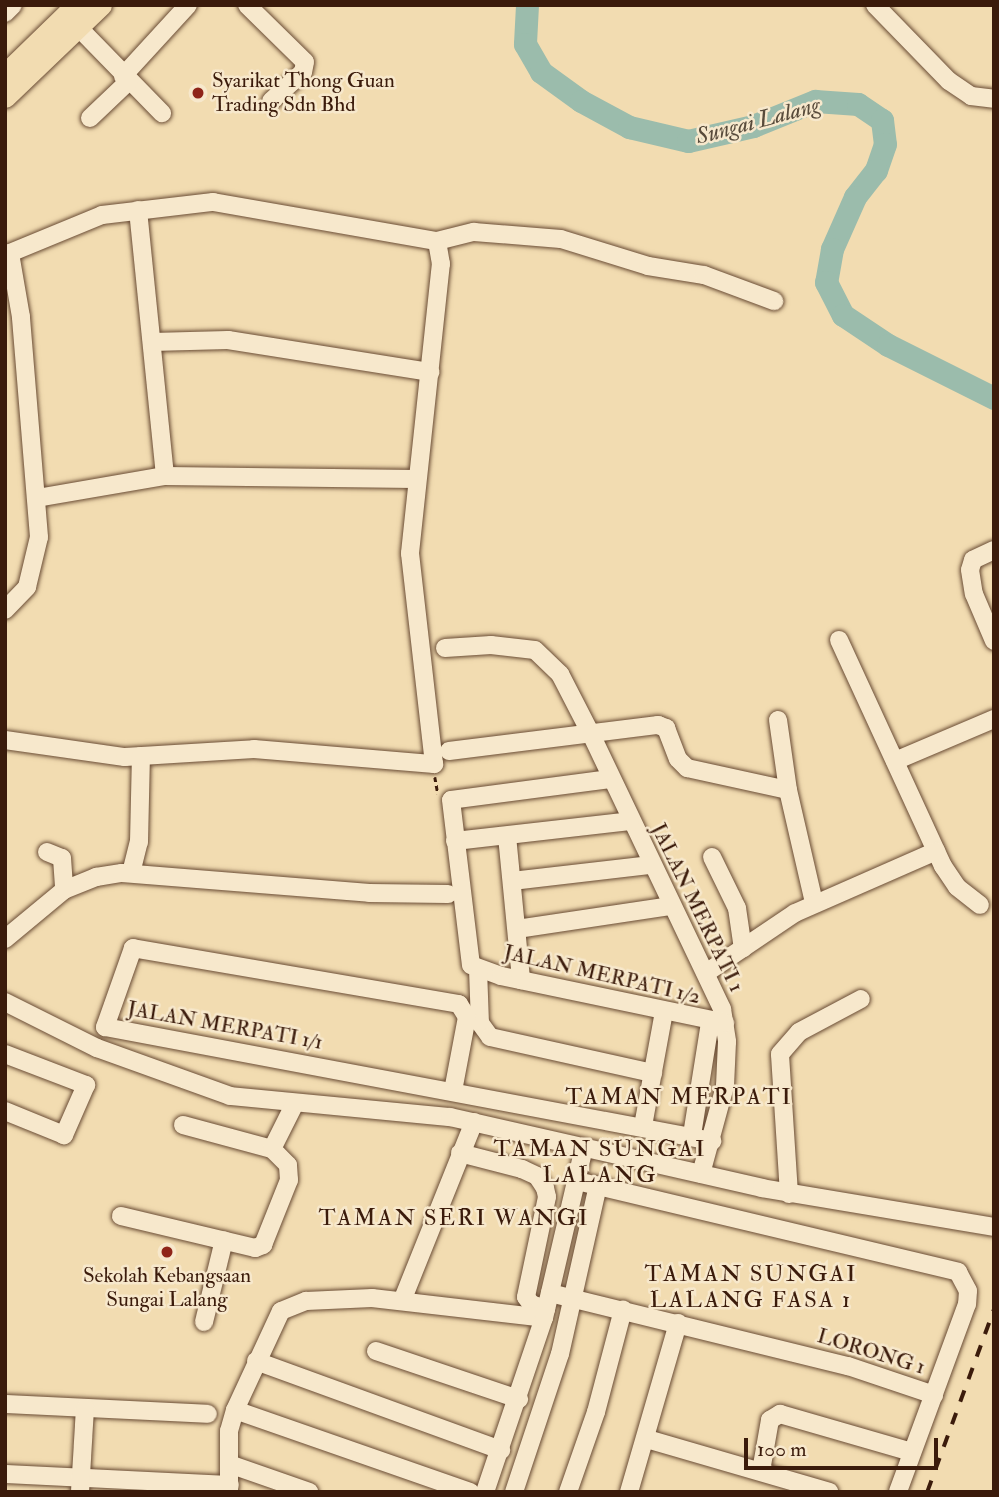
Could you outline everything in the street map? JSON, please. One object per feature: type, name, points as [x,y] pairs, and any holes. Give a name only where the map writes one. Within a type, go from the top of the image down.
[{"type":"main road","points":[[5,74],[69,14],[101,5]]},
{"type":"main road","points":[[5,97],[69,14]]},
{"type":"main road","points":[[5,49],[38,43]]},
{"type":"street","points":[[5,13],[13,5]]},
{"type":"street","points":[[90,118],[188,5]]},
{"type":"street","points":[[247,5],[305,62],[303,72],[271,101]]},
{"type":"street","points":[[875,5],[949,81],[971,96],[994,99]]},
{"type":"street","points":[[69,14],[126,78],[162,113]]},
{"type":"street","points":[[5,610],[23,594],[34,565],[37,498],[21,317],[8,254],[81,220],[138,210],[213,202],[437,241],[474,232],[561,239],[648,266],[716,279],[774,301]]},
{"type":"street","points":[[138,210],[165,476]]},
{"type":"street","points":[[5,740],[59,750],[141,756],[254,749],[434,764],[412,589],[415,479],[441,264],[437,241]]},
{"type":"street","points":[[152,342],[228,340],[430,372]]},
{"type":"street","points":[[37,498],[165,476],[415,479]]},
{"type":"street","points":[[994,550],[973,561],[970,569],[974,594],[994,641]]},
{"type":"street","points":[[839,639],[936,851],[957,887],[980,905]]},
{"type":"street","name":"JALAN MERPATI 1","points":[[445,648],[484,645],[535,650],[560,674],[590,732],[629,821],[706,973],[718,1022],[725,1086],[701,1174]]},
{"type":"street","points":[[895,761],[994,719]]},
{"type":"street","points":[[778,720],[788,790],[814,903]]},
{"type":"street","points":[[449,751],[658,725],[666,728],[678,758],[687,768],[788,790]]},
{"type":"street","points":[[131,873],[139,842],[141,756]]},
{"type":"street","points":[[610,779],[453,798],[455,841],[480,1023],[490,1037],[653,1073]]},
{"type":"street","points":[[455,841],[629,821]]},
{"type":"street","points":[[507,836],[522,980]]},
{"type":"street","points":[[706,973],[814,903],[936,851]]},
{"type":"street","points":[[47,852],[62,858],[64,890]]},
{"type":"street","points":[[712,857],[737,908],[743,949]]},
{"type":"street","points":[[512,881],[651,865]]},
{"type":"street","points":[[5,939],[64,890],[96,877],[131,873],[201,882],[448,894]]},
{"type":"street","points":[[517,929],[671,906]]},
{"type":"street","name":"JALAN MERPATI 1/1","points":[[453,1091],[466,1009],[460,1004],[133,948],[104,1027],[692,1135],[712,1141]]},
{"type":"street","name":"JALAN MERPATI 1/2","points":[[473,965],[522,980],[718,1022]]},
{"type":"street","points":[[789,1194],[780,1055],[799,1032],[861,999]]},
{"type":"street","points":[[5,1002],[97,1048],[230,1096],[430,1114],[789,1194],[932,1213],[994,1227]]},
{"type":"street","points":[[643,1126],[664,1012]]},
{"type":"street","points":[[692,1135],[718,1022]]},
{"type":"street","points":[[97,1048],[104,1027]]},
{"type":"street","points":[[5,1054],[86,1086],[64,1135],[5,1111]]},
{"type":"street","points":[[272,1149],[295,1103]]},
{"type":"street","points":[[402,1301],[474,1122]]},
{"type":"street","points":[[121,1216],[255,1248],[269,1236],[289,1180],[288,1165],[272,1149],[183,1125]]},
{"type":"street","points":[[485,1492],[519,1399],[547,1307],[584,1147]]},
{"type":"street","points":[[460,1153],[537,1175],[545,1188],[547,1197],[526,1297],[531,1304],[547,1307]]},
{"type":"street","points":[[577,1181],[958,1272],[968,1291],[967,1304],[898,1492]]},
{"type":"street","points":[[514,1492],[575,1298],[598,1185]]},
{"type":"street","points":[[204,1322],[224,1240]]},
{"type":"street","name":"LORONG 1","points":[[229,1488],[232,1465],[229,1431],[235,1410],[274,1320],[291,1306],[339,1298],[547,1307],[575,1298],[848,1366],[934,1395]]},
{"type":"street","points":[[568,1492],[596,1412],[623,1310]]},
{"type":"street","points":[[629,1492],[647,1438],[678,1323]]},
{"type":"street","points":[[376,1351],[519,1399]]},
{"type":"street","points":[[256,1361],[501,1450]]},
{"type":"street","points":[[5,1404],[208,1414]]},
{"type":"street","points":[[80,1485],[85,1408]]},
{"type":"street","points":[[235,1410],[470,1492]]},
{"type":"street","points":[[761,1471],[770,1420],[780,1414],[912,1452]]},
{"type":"street","points":[[647,1438],[830,1492]]},
{"type":"street","points":[[232,1465],[309,1492]]},
{"type":"street","points":[[5,1474],[80,1485],[229,1488]]},
{"type":"waterway","name":"Sungai Lalang","points":[[527,5],[525,44],[541,72],[581,101],[629,127],[688,141],[753,126],[815,101],[858,104],[882,120],[885,144],[876,170],[855,197],[832,249],[826,282],[843,315],[888,345],[994,398]]},
{"type":"railway","points":[[927,1492],[994,1309]]},
{"type":"place","name":"Syarikat Thong Guan Trading Sdn Bhd","points":[[198,93]]},
{"type":"place","name":"Sekolah Kebangsaan Sungai Lalang","points":[[167,1252]]},
{"type":"district","name":"TAMAN MERPATI","points":[[679,1097]]},
{"type":"district","name":"TAMAN SUNGAI LALANG","points":[[600,1162]]},
{"type":"district","name":"TAMAN SERI WANGI","points":[[454,1218]]},
{"type":"district","name":"TAMAN SUNGAI LALANG FASA 1","points":[[751,1287]]}]
